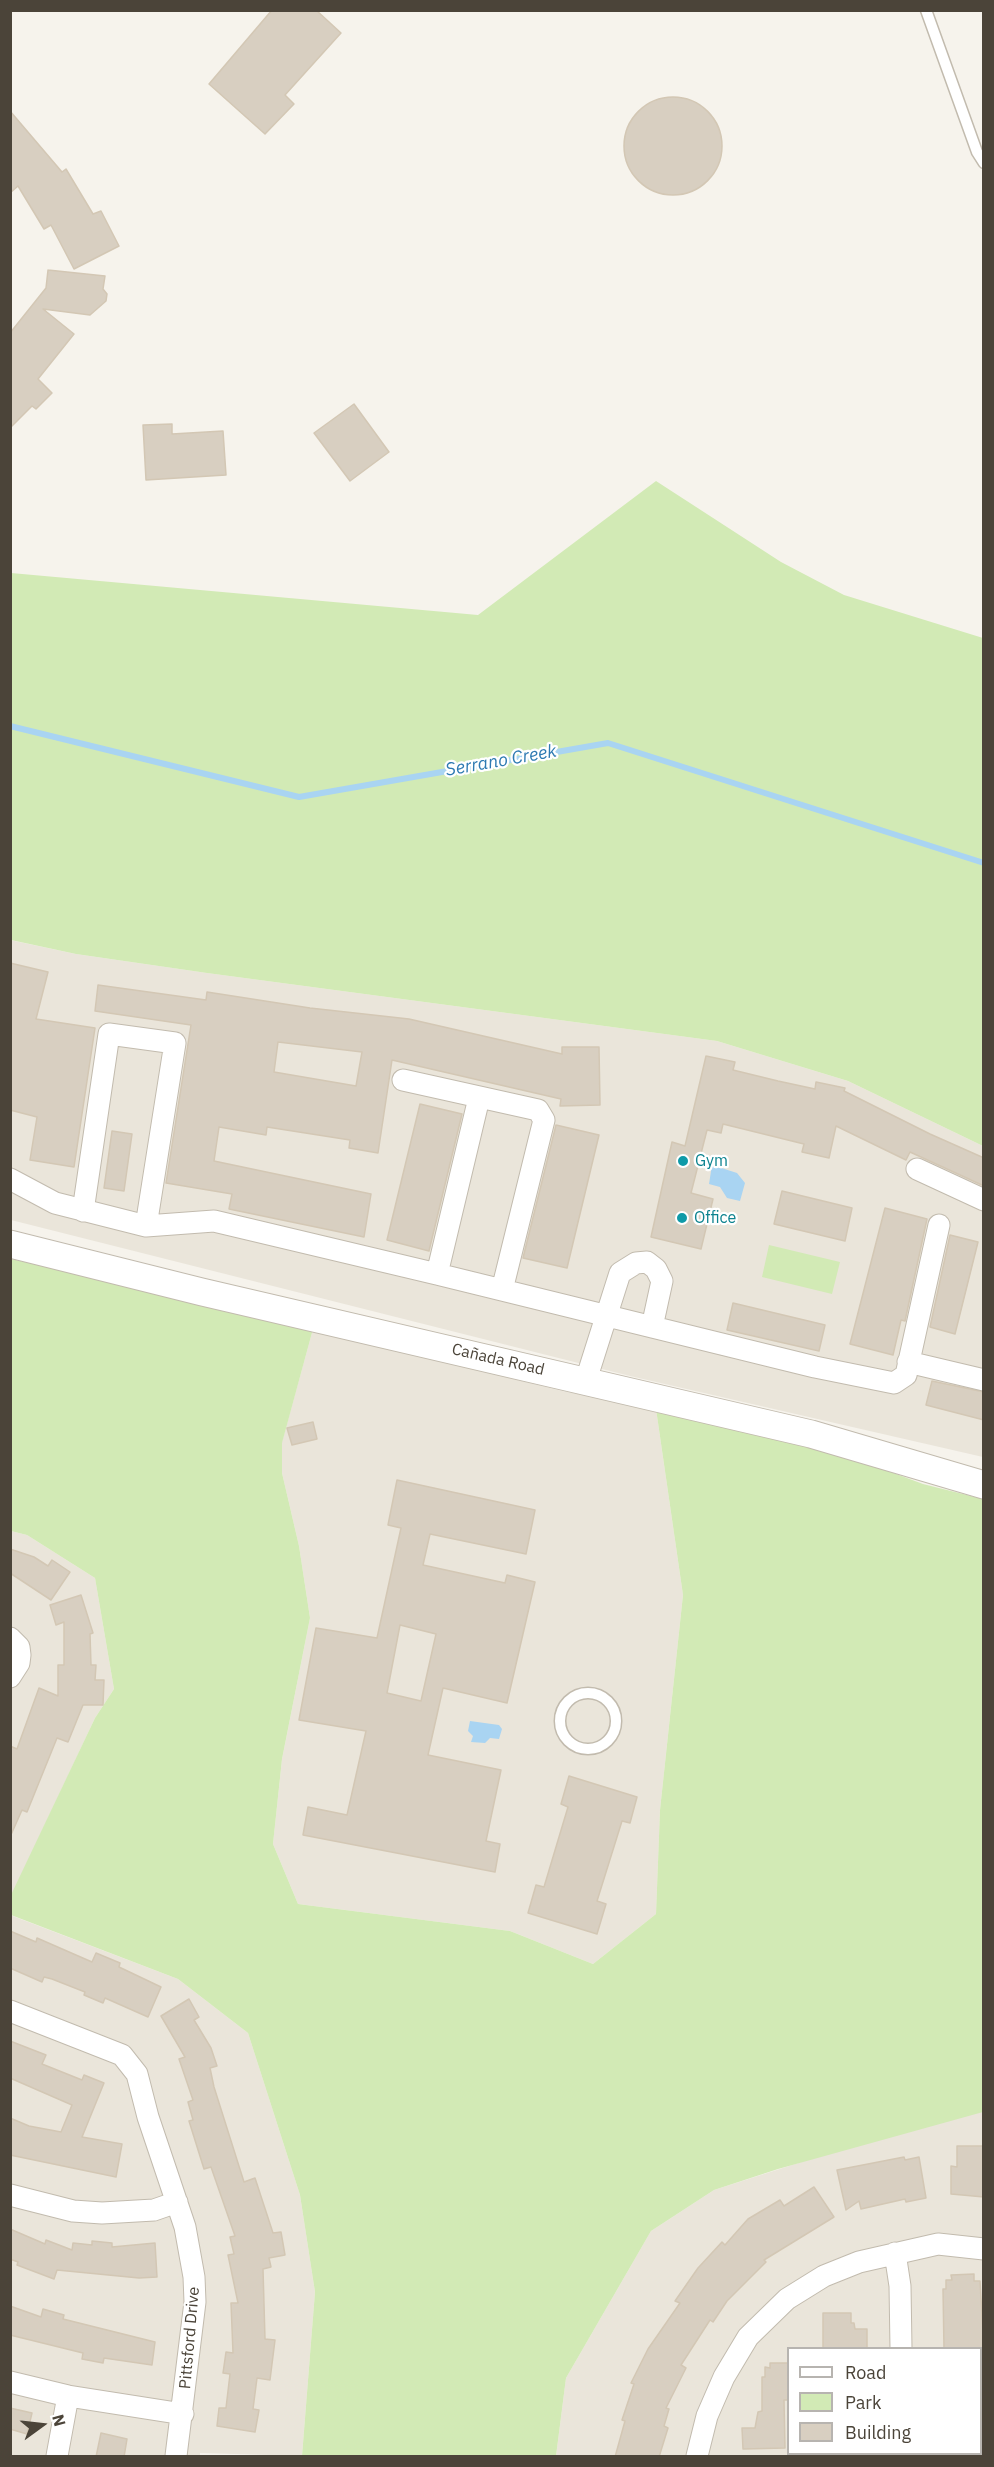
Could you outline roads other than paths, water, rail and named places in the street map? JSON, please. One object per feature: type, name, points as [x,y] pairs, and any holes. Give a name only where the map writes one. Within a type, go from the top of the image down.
[{"type":"street","points":[[83,1211],[109,1034],[175,1042],[146,1226]]},
{"type":"street","points":[[403,1080],[538,1110],[544,1120],[502,1290]]},
{"type":"street","points":[[437,1274],[479,1098]]},
{"type":"street","points":[[917,1169],[984,1200]]},
{"type":"street","points":[[10,1179],[55,1203],[146,1226],[214,1221],[815,1367],[894,1383],[906,1375],[939,1225]]},
{"type":"street","name":"Cañada Road","points":[[10,1244],[202,1292],[811,1434],[984,1485]]},
{"type":"street","points":[[586,1380],[620,1273],[627,1266],[647,1262],[656,1269],[662,1281],[652,1327]]},
{"type":"street","points":[[908,1362],[984,1380]]},
{"type":"street","points":[[10,1677],[19,1663],[15,1646]]},
{"type":"street","name":"Pittsford Drive","points":[[10,2011],[122,2055],[133,2066],[191,2253],[195,2302],[176,2457]]},
{"type":"street","points":[[10,2195],[73,2211],[102,2213],[154,2210],[177,2202]]},
{"type":"street","points":[[697,2457],[707,2416],[724,2377],[748,2337],[787,2299],[824,2276],[859,2262],[938,2244],[984,2249]]},
{"type":"street","points":[[895,2253],[900,2286],[902,2347]]},
{"type":"street","points":[[10,2382],[68,2396],[183,2414]]},
{"type":"street","points":[[57,2457],[68,2396]]},
{"type":"lane","points":[[926,10],[977,152],[984,163]]},
{"type":"lane","points":[[593,1693],[601,1696],[608,1701],[616,1717],[613,1735],[607,1742],[591,1750],[573,1745],[566,1740],[560,1724],[563,1707],[576,1695],[593,1693]]},
{"type":"water","points":[[712,1165],[737,1173],[745,1183],[740,1201],[727,1198],[720,1187],[709,1184]]},
{"type":"water","points":[[470,1721],[499,1725],[502,1729],[499,1739],[490,1738],[485,1743],[471,1742],[473,1736],[468,1731]]},
{"type":"waterway","name":"Serrano Creek","points":[[10,726],[299,797],[608,743],[984,863]]},
{"type":"place","name":"Gym","points":[[683,1161]]},
{"type":"place","name":"Office","points":[[682,1218]]}]
